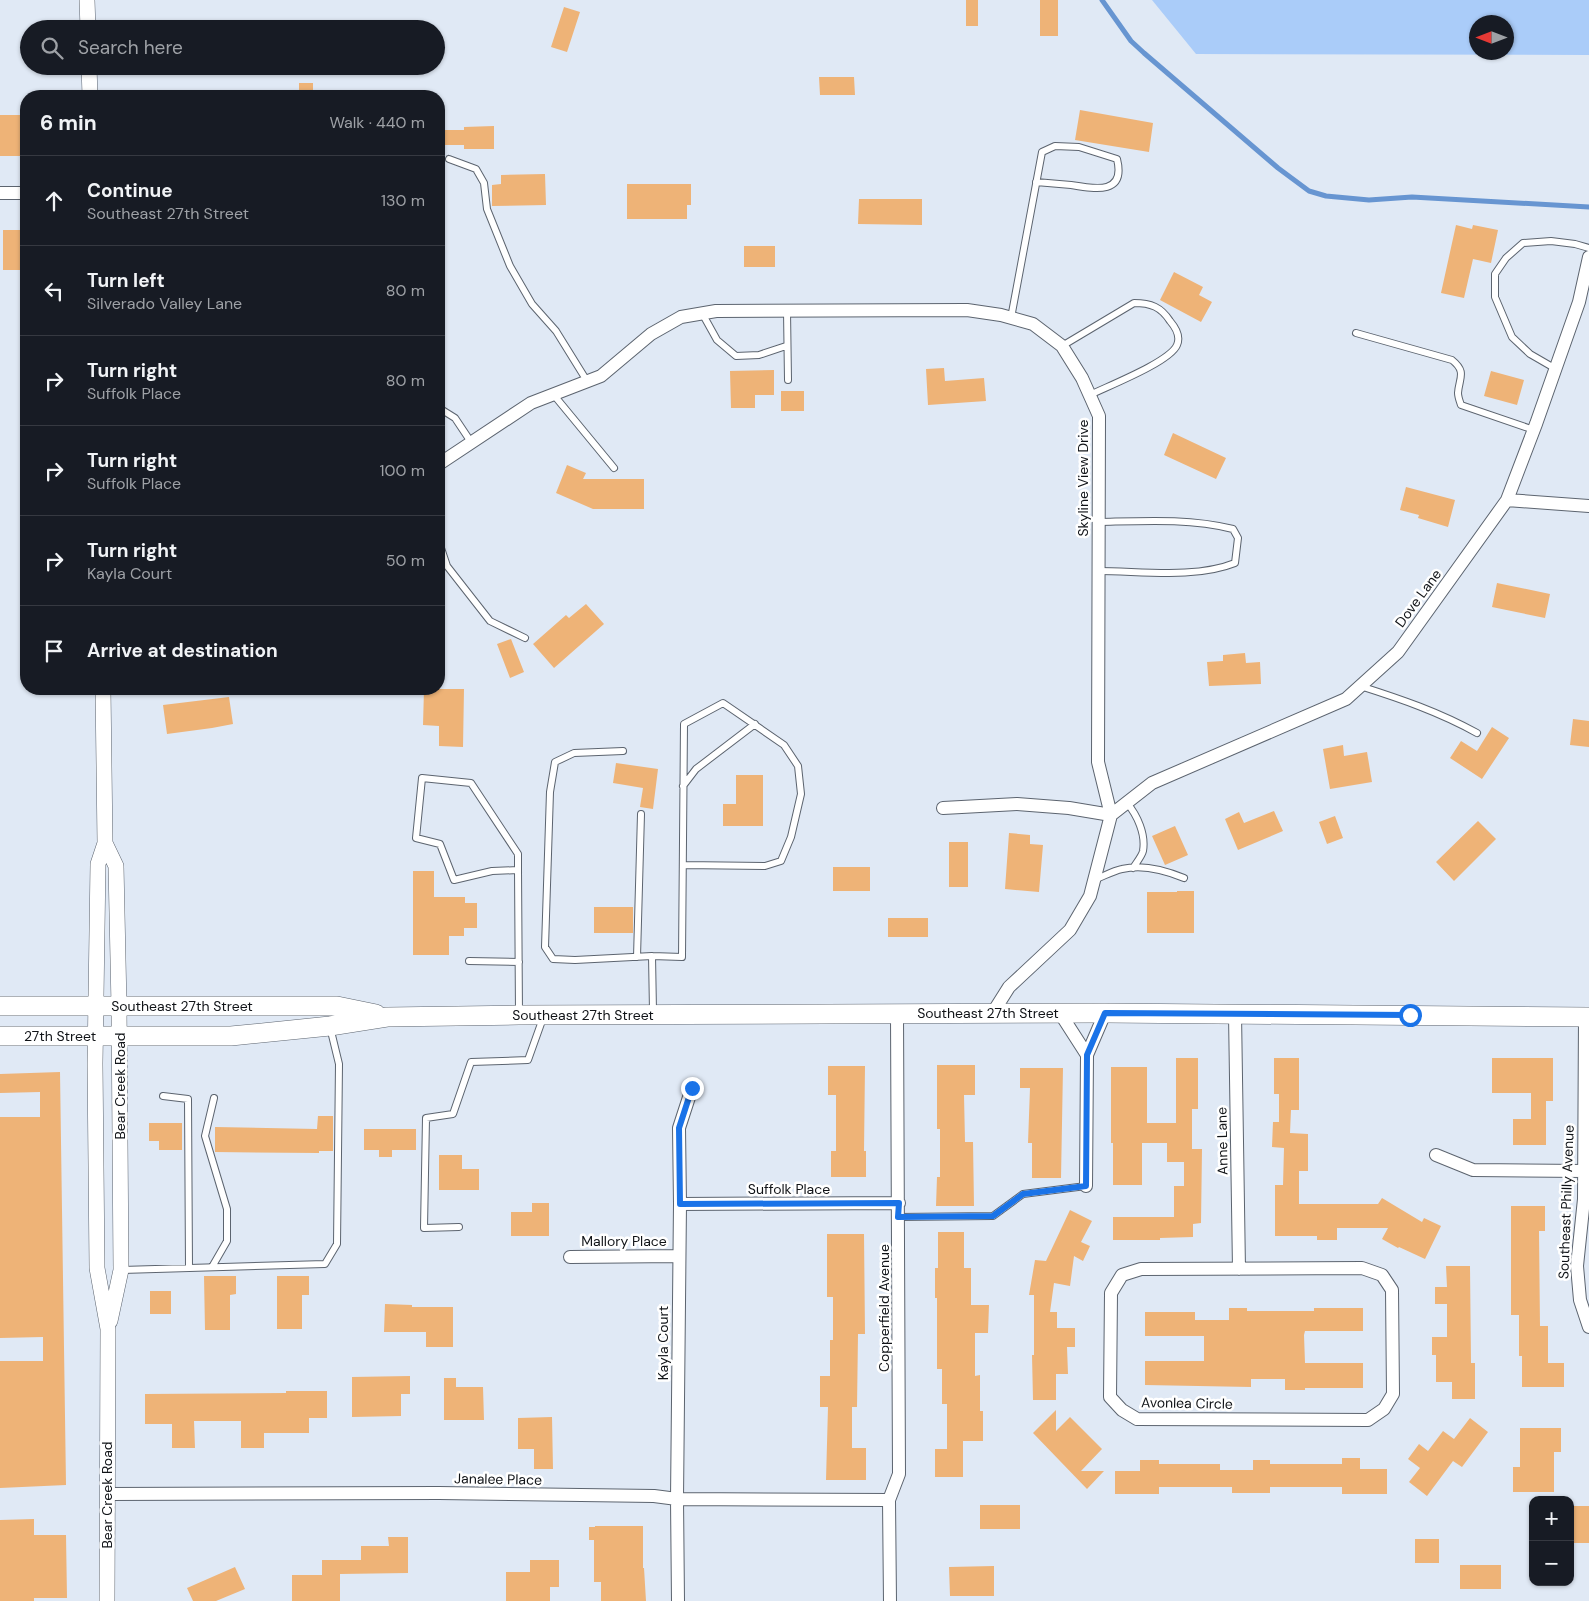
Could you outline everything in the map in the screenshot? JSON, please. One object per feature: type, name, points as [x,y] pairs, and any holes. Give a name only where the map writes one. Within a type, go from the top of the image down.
[{"type":"main road","points":[[0,1006],[95,1006]]},
{"type":"main road","name":"Southeast 27th Street","points":[[95,1006],[337,1006],[387,1017]]},
{"type":"main road","name":"Southeast 27th Street","points":[[120,1036],[231,1036],[330,1026],[387,1017],[519,1015],[1105,1013],[1587,1017]]},
{"type":"main road","name":"27th Street","points":[[0,1036],[120,1036]]},
{"type":"street","points":[[87,0],[88,20]]},
{"type":"street","points":[[89,75],[90,90]]},
{"type":"street","points":[[0,193],[20,193]]},
{"type":"street","name":"Dove Lane","points":[[1111,815],[1152,783],[1346,699],[1398,652],[1508,500],[1579,302],[1589,257]]},
{"type":"street","name":"Skyline View Drive","points":[[445,460],[531,403],[601,376],[651,334],[681,317],[702,313],[716,311],[966,310],[1011,318],[1032,324],[1062,346],[1082,378],[1099,416],[1098,762],[1111,815],[1090,896],[1070,930],[1008,987],[992,1014]]},
{"type":"street","points":[[1508,500],[1589,506]]},
{"type":"street","name":"Bear Creek Road","points":[[103,695],[105,843],[98,864],[95,1036],[97,1268],[108,1329],[107,1601]]},
{"type":"street","points":[[942,808],[1017,804],[1069,808],[1111,815]]},
{"type":"street","name":"Bear Creek Road","points":[[105,843],[116,866],[120,1006],[121,1270],[108,1329]]},
{"type":"street","points":[[1060,1013],[1087,1055]]},
{"type":"street","points":[[1086,1186],[1087,1055],[1105,1013]]},
{"type":"street","name":"Copperfield Avenue","points":[[890,1601],[889,1500],[900,1474],[897,1014]]},
{"type":"street","name":"Anne Lane","points":[[1235,1014],[1239,1269]]},
{"type":"street","name":"Southeast Philly Avenue","points":[[1587,1017],[1584,1199],[1577,1266],[1580,1300],[1589,1327]]},
{"type":"street","name":"Kayla Court","points":[[678,1601],[679,1128],[692,1088]]},
{"type":"street","points":[[1436,1155],[1472,1170],[1584,1171]]},
{"type":"street","name":"Suffolk Place","points":[[680,1204],[899,1203]]},
{"type":"street","name":"Mallory Place","points":[[570,1256],[678,1256]]},
{"type":"street","name":"Avonlea Circle","points":[[1362,1268],[1382,1275],[1392,1290],[1393,1394],[1384,1409],[1368,1420],[1137,1419],[1122,1410],[1110,1397],[1111,1293],[1122,1275],[1141,1269],[1239,1269],[1362,1268]]},
{"type":"street","name":"Janalee Place","points":[[107,1494],[447,1493],[645,1496],[677,1499],[889,1500]]},
{"type":"lane","points":[[1011,318],[1036,182],[1042,152],[1055,146],[1079,147],[1117,159],[1119,169],[1116,180],[1108,187],[1094,189],[1036,182]]},
{"type":"lane","points":[[449,159],[476,169],[484,182],[487,209],[510,266],[532,304],[556,331],[587,381]]},
{"type":"lane","points":[[1556,369],[1530,354],[1512,338],[1495,297],[1495,274],[1506,258],[1523,243],[1551,241],[1589,248]]},
{"type":"lane","points":[[1062,346],[1134,303],[1148,303],[1165,313],[1178,331],[1177,344],[1171,353],[1140,371],[1090,395]]},
{"type":"lane","points":[[787,311],[786,346],[788,380]]},
{"type":"lane","points":[[702,313],[717,340],[736,356],[759,355],[786,346]]},
{"type":"lane","points":[[1356,333],[1452,360],[1460,366],[1462,376],[1458,395],[1461,405],[1534,430]]},
{"type":"lane","points":[[553,394],[614,468]]},
{"type":"lane","points":[[445,412],[454,418],[471,442]]},
{"type":"lane","points":[[1098,522],[1181,521],[1219,525],[1233,528],[1238,538],[1234,563],[1220,569],[1177,573],[1098,571]]},
{"type":"lane","points":[[445,560],[447,566],[490,622],[525,638]]},
{"type":"lane","points":[[1360,686],[1439,713],[1477,732]]},
{"type":"lane","points":[[623,751],[574,753],[555,762],[550,792],[545,947],[553,959],[682,957],[684,724],[722,703],[784,745],[798,766],[801,794],[791,837],[781,862],[765,866],[683,865]]},
{"type":"lane","points":[[683,786],[696,769],[755,724]]},
{"type":"lane","points":[[518,870],[492,871],[454,880],[440,844],[416,838],[422,778],[471,783],[518,854],[519,1015]]},
{"type":"lane","points":[[1127,803],[1135,814],[1142,834],[1143,851],[1133,868]]},
{"type":"lane","points":[[637,957],[641,814]]},
{"type":"lane","points":[[1094,880],[1122,869],[1133,868],[1148,868],[1171,872],[1184,878]]},
{"type":"lane","points":[[652,956],[653,1015]]},
{"type":"lane","points":[[469,961],[519,962]]},
{"type":"lane","points":[[459,1227],[424,1228],[426,1118],[453,1114],[471,1062],[528,1060],[544,1015]]},
{"type":"lane","points":[[121,1270],[325,1264],[337,1244],[339,1064],[330,1026]]},
{"type":"lane","points":[[163,1096],[188,1099],[189,1268]]},
{"type":"lane","points":[[212,1268],[227,1240],[227,1209],[205,1136],[214,1098]]},
{"type":"lane","points":[[898,1217],[993,1216],[1023,1194],[1086,1186]]},
{"type":"shaded area","points":[[1152,0],[1589,0],[1589,55],[1514,55],[1514,15],[1469,15],[1469,55],[1196,54]]},
{"type":"building","points":[[966,0],[978,0],[978,26],[966,26]]},
{"type":"building","points":[[1040,0],[1058,0],[1058,36],[1040,36]]},
{"type":"building","points":[[564,7],[580,12],[567,52],[551,47]]},
{"type":"building","points":[[819,77],[854,77],[855,95],[820,95]]},
{"type":"building","points":[[299,83],[313,83],[313,90],[299,90]]},
{"type":"building","points":[[1080,110],[1153,123],[1149,152],[1075,140]]},
{"type":"building","points":[[0,115],[20,115],[20,156],[0,156]]},
{"type":"building","points":[[494,126],[494,149],[464,149],[464,145],[445,145],[445,130],[464,130],[464,127]]},
{"type":"building","points":[[545,174],[546,205],[492,206],[492,185],[501,184],[501,175]]},
{"type":"building","points":[[627,184],[691,184],[691,205],[687,205],[687,219],[627,219]]},
{"type":"building","points":[[859,199],[922,199],[922,225],[858,224]]},
{"type":"building","points":[[1456,225],[1472,229],[1473,225],[1498,230],[1491,263],[1473,259],[1464,298],[1441,293]]},
{"type":"building","points":[[3,230],[20,230],[20,270],[3,270]]},
{"type":"building","points":[[744,246],[775,246],[775,267],[744,267]]},
{"type":"building","points":[[1174,272],[1203,287],[1199,295],[1212,302],[1201,322],[1160,300]]},
{"type":"building","points":[[944,368],[945,381],[984,378],[986,401],[928,405],[926,369]]},
{"type":"building","points":[[774,370],[774,395],[755,395],[755,408],[731,408],[730,371]]},
{"type":"building","points":[[1491,371],[1524,380],[1517,405],[1484,396]]},
{"type":"building","points":[[781,391],[804,391],[804,411],[781,411]]},
{"type":"building","points":[[1173,433],[1226,458],[1216,479],[1164,455]]},
{"type":"building","points":[[567,465],[586,473],[583,479],[644,479],[644,509],[593,509],[556,493]]},
{"type":"building","points":[[1406,487],[1455,500],[1448,527],[1418,518],[1419,515],[1400,510]]},
{"type":"building","points":[[1497,583],[1550,594],[1545,618],[1492,607]]},
{"type":"building","points":[[586,604],[604,624],[554,668],[533,644],[566,615],[569,618]]},
{"type":"building","points":[[511,639],[524,672],[510,678],[497,644]]},
{"type":"building","points":[[1245,653],[1246,663],[1260,662],[1261,684],[1209,686],[1207,662],[1223,661],[1223,655]]},
{"type":"building","points":[[445,689],[464,689],[463,747],[439,746],[439,726],[423,725],[424,695],[445,695]]},
{"type":"building","points":[[229,697],[233,724],[167,734],[163,705]]},
{"type":"building","points":[[1573,719],[1589,721],[1589,747],[1570,745]]},
{"type":"building","points":[[1492,727],[1509,738],[1482,779],[1450,758],[1461,741],[1477,751]]},
{"type":"building","points":[[1343,745],[1344,756],[1367,752],[1372,782],[1330,789],[1323,749]]},
{"type":"building","points":[[616,763],[658,769],[653,809],[640,807],[643,788],[613,783]]},
{"type":"building","points":[[736,775],[763,775],[763,826],[723,826],[723,804],[736,804]]},
{"type":"building","points":[[1274,811],[1283,831],[1238,850],[1225,819],[1239,812],[1244,823]]},
{"type":"building","points":[[1335,816],[1343,838],[1327,844],[1319,822]]},
{"type":"building","points":[[1478,821],[1496,839],[1454,881],[1436,862]]},
{"type":"building","points":[[1175,826],[1188,855],[1165,865],[1152,836]]},
{"type":"building","points":[[1009,833],[1030,835],[1030,844],[1043,845],[1039,892],[1005,889]]},
{"type":"building","points":[[949,842],[968,842],[968,887],[949,887]]},
{"type":"building","points":[[833,867],[870,867],[870,891],[833,891]]},
{"type":"building","points":[[413,871],[434,871],[434,897],[465,897],[465,903],[477,903],[477,928],[464,928],[464,936],[449,936],[449,955],[413,955]]},
{"type":"building","points":[[1194,891],[1194,933],[1147,933],[1147,892]]},
{"type":"building","points":[[594,907],[633,907],[633,933],[594,933]]},
{"type":"building","points":[[888,918],[928,918],[928,937],[888,937]]},
{"type":"building","points":[[1176,1058],[1198,1058],[1198,1109],[1192,1109],[1192,1149],[1202,1149],[1201,1223],[1193,1224],[1193,1237],[1160,1238],[1160,1240],[1113,1240],[1113,1217],[1174,1217],[1174,1186],[1184,1186],[1184,1162],[1167,1162],[1167,1143],[1142,1143],[1142,1185],[1113,1185],[1111,1067],[1147,1067],[1147,1123],[1176,1123]]},
{"type":"building","points":[[1274,1058],[1299,1058],[1299,1110],[1291,1110],[1290,1133],[1308,1134],[1308,1171],[1299,1171],[1299,1204],[1378,1204],[1382,1198],[1422,1222],[1424,1218],[1441,1226],[1425,1259],[1382,1239],[1388,1228],[1337,1228],[1337,1240],[1317,1240],[1317,1236],[1275,1236],[1275,1185],[1283,1185],[1284,1148],[1272,1147],[1273,1122],[1279,1122],[1279,1094],[1274,1094]]},
{"type":"building","points":[[1492,1058],[1553,1058],[1553,1101],[1546,1101],[1546,1145],[1513,1145],[1513,1119],[1531,1119],[1531,1093],[1492,1093]]},
{"type":"building","points":[[937,1065],[975,1065],[975,1095],[964,1095],[965,1142],[973,1142],[974,1206],[936,1206],[937,1177],[940,1177],[940,1129],[937,1129]]},
{"type":"building","points":[[828,1066],[865,1066],[864,1151],[866,1151],[866,1177],[831,1177],[831,1151],[836,1151],[836,1095],[828,1095]]},
{"type":"building","points":[[1020,1068],[1063,1068],[1061,1178],[1032,1178],[1032,1143],[1028,1143],[1030,1088],[1020,1088]]},
{"type":"building","points":[[60,1072],[66,1485],[0,1488],[0,1361],[43,1361],[43,1337],[0,1338],[0,1117],[40,1117],[40,1092],[0,1093],[0,1074]]},
{"type":"building","points":[[318,1116],[333,1116],[333,1151],[319,1151],[319,1153],[215,1152],[215,1127],[317,1129]]},
{"type":"building","points":[[149,1123],[182,1123],[182,1150],[159,1150],[159,1141],[149,1141]]},
{"type":"building","points":[[364,1129],[416,1129],[416,1150],[392,1150],[392,1157],[379,1157],[379,1150],[364,1150]]},
{"type":"building","points":[[439,1155],[462,1155],[462,1169],[479,1169],[479,1190],[439,1190]]},
{"type":"building","points":[[532,1203],[549,1203],[549,1236],[511,1236],[511,1212],[532,1212]]},
{"type":"building","points":[[1511,1206],[1545,1206],[1545,1231],[1539,1231],[1540,1326],[1548,1326],[1548,1363],[1564,1363],[1564,1387],[1522,1387],[1522,1356],[1519,1356],[1519,1315],[1511,1315]]},
{"type":"building","points":[[1070,1210],[1092,1221],[1081,1242],[1090,1246],[1083,1261],[1074,1256],[1070,1286],[1054,1283],[1050,1312],[1057,1312],[1057,1328],[1075,1328],[1075,1347],[1067,1347],[1068,1374],[1056,1374],[1056,1400],[1033,1400],[1034,1295],[1029,1295],[1035,1260],[1046,1261]]},
{"type":"building","points":[[938,1232],[964,1232],[964,1268],[971,1268],[971,1305],[989,1305],[988,1333],[975,1333],[975,1376],[980,1375],[980,1411],[983,1411],[983,1441],[963,1441],[963,1477],[935,1477],[935,1449],[947,1449],[947,1404],[942,1404],[942,1369],[937,1369],[935,1268],[938,1268]]},
{"type":"building","points":[[827,1234],[864,1234],[865,1334],[858,1334],[857,1407],[852,1407],[852,1448],[866,1448],[866,1480],[826,1480],[828,1407],[820,1407],[820,1376],[830,1376],[830,1340],[833,1340],[833,1297],[827,1297]]},
{"type":"building","points":[[1446,1266],[1470,1266],[1471,1363],[1475,1363],[1475,1399],[1452,1399],[1452,1382],[1436,1382],[1436,1355],[1432,1355],[1432,1337],[1447,1337],[1447,1304],[1435,1304],[1435,1287],[1447,1287]]},
{"type":"building","points":[[204,1276],[236,1276],[236,1294],[230,1295],[230,1330],[205,1330]]},
{"type":"building","points":[[277,1276],[309,1276],[309,1295],[302,1295],[302,1329],[277,1329]]},
{"type":"building","points":[[150,1291],[171,1291],[171,1314],[150,1314]]},
{"type":"building","points":[[385,1304],[412,1305],[412,1307],[453,1307],[453,1347],[426,1347],[426,1332],[384,1332]]},
{"type":"building","points":[[1229,1308],[1247,1308],[1247,1311],[1314,1311],[1314,1308],[1363,1308],[1363,1331],[1305,1331],[1304,1335],[1305,1363],[1363,1363],[1363,1388],[1285,1390],[1285,1379],[1251,1379],[1251,1387],[1145,1385],[1145,1361],[1204,1361],[1204,1336],[1145,1336],[1145,1312],[1195,1312],[1195,1320],[1229,1320]]},
{"type":"building","points":[[410,1376],[410,1394],[401,1394],[401,1416],[352,1417],[352,1377]]},
{"type":"building","points":[[444,1378],[456,1378],[456,1387],[483,1387],[484,1420],[444,1420]]},
{"type":"building","points":[[286,1391],[327,1391],[327,1418],[309,1418],[309,1433],[264,1433],[264,1448],[241,1448],[241,1421],[194,1421],[195,1448],[172,1448],[172,1424],[145,1424],[145,1394],[286,1393]]},
{"type":"building","points":[[1056,1410],[1056,1431],[1070,1417],[1102,1449],[1081,1471],[1104,1471],[1087,1489],[1033,1433]]},
{"type":"building","points":[[552,1417],[553,1469],[534,1469],[534,1449],[518,1449],[518,1418]]},
{"type":"building","points":[[1470,1418],[1488,1432],[1462,1467],[1453,1461],[1427,1496],[1409,1482],[1420,1468],[1408,1459],[1419,1444],[1428,1451],[1443,1431],[1454,1439]]},
{"type":"building","points":[[1520,1428],[1561,1428],[1561,1452],[1554,1452],[1554,1492],[1513,1492],[1513,1467],[1520,1467]]},
{"type":"building","points":[[1342,1458],[1360,1458],[1360,1469],[1387,1469],[1387,1494],[1342,1494],[1342,1487],[1270,1487],[1270,1493],[1232,1493],[1232,1487],[1159,1487],[1159,1494],[1115,1494],[1115,1471],[1140,1471],[1140,1460],[1159,1460],[1159,1464],[1220,1464],[1220,1470],[1253,1470],[1253,1460],[1270,1460],[1270,1464],[1342,1464]]},
{"type":"building","points":[[980,1505],[1020,1505],[1020,1529],[980,1529]]},
{"type":"building","points":[[1574,1506],[1589,1506],[1589,1543],[1574,1543]]},
{"type":"building","points":[[34,1519],[34,1535],[66,1535],[67,1598],[34,1598],[34,1601],[0,1601],[0,1520]]},
{"type":"building","points":[[643,1526],[643,1568],[646,1601],[601,1601],[601,1582],[594,1582],[594,1540],[589,1540],[589,1527]]},
{"type":"building","points":[[388,1537],[408,1537],[408,1573],[340,1574],[340,1601],[292,1601],[292,1575],[322,1575],[322,1560],[361,1560],[361,1546],[389,1546]]},
{"type":"building","points":[[1415,1539],[1439,1539],[1439,1563],[1415,1563]]},
{"type":"building","points":[[530,1560],[559,1560],[559,1587],[550,1587],[550,1601],[506,1601],[506,1572],[530,1572]]},
{"type":"building","points":[[1460,1565],[1501,1565],[1501,1589],[1460,1589]]},
{"type":"building","points":[[994,1566],[994,1596],[950,1596],[949,1567]]},
{"type":"building","points":[[235,1567],[245,1589],[216,1601],[193,1601],[187,1588]]},
{"type":"waterway","points":[[1102,0],[1131,41],[1144,53],[1278,168],[1309,191],[1326,196],[1369,200],[1412,197],[1589,207]]},
{"type":"route","points":[[692,1088],[679,1128],[680,1204],[899,1203],[898,1217],[993,1216],[1023,1194],[1086,1186],[1087,1055],[1105,1013],[1410,1015]]}]
